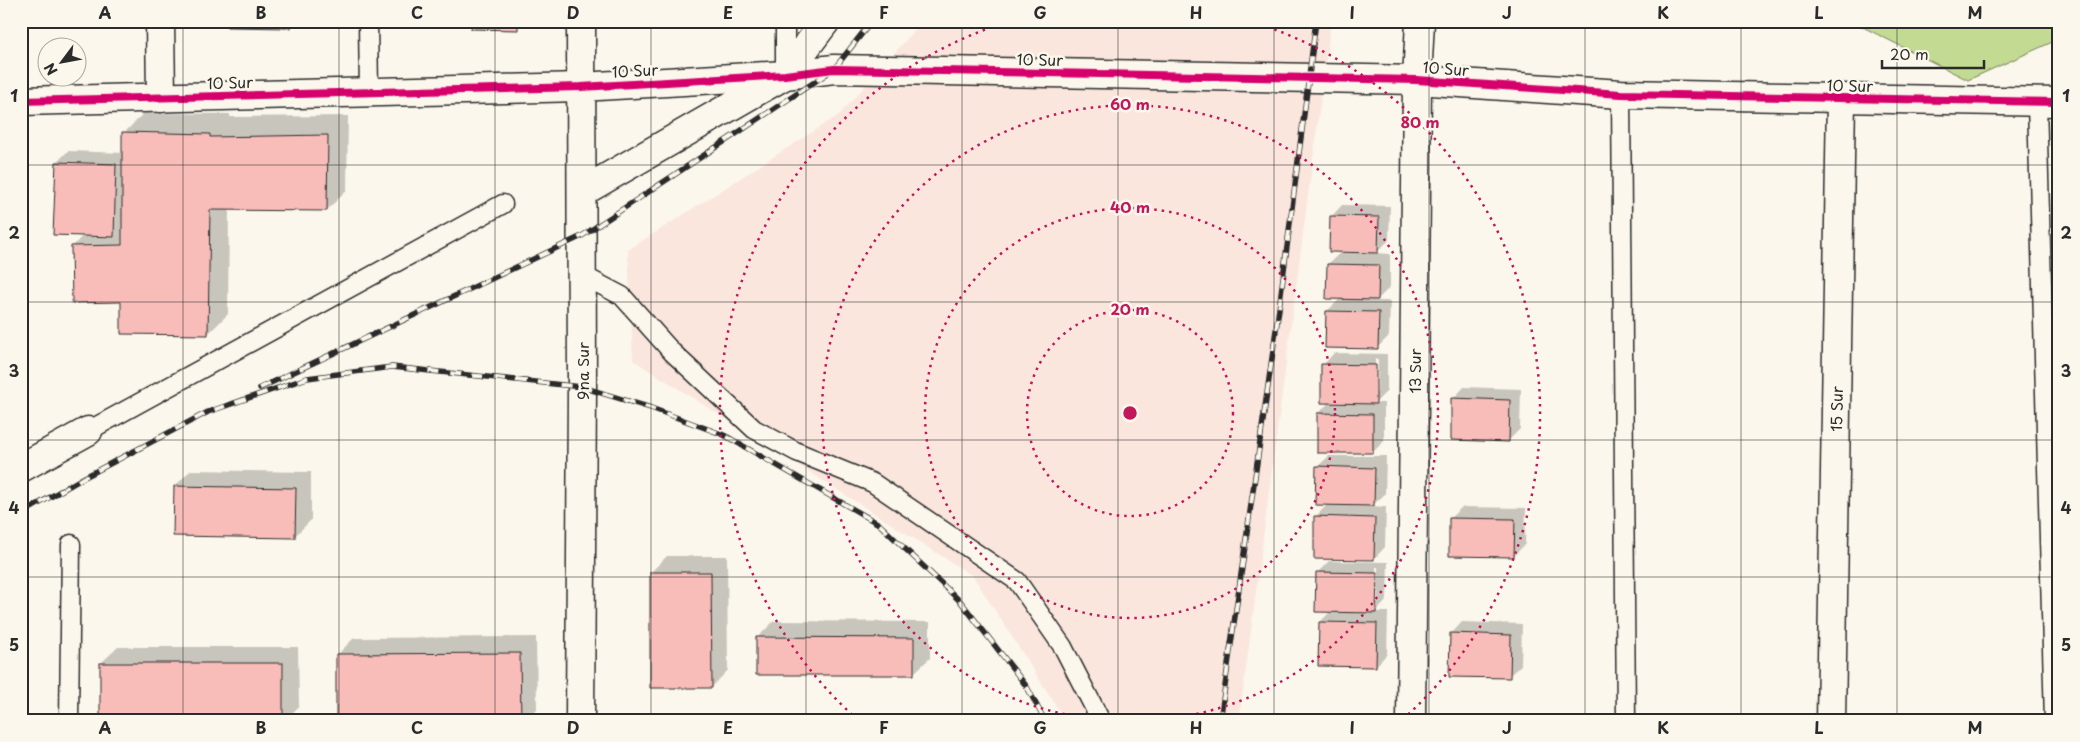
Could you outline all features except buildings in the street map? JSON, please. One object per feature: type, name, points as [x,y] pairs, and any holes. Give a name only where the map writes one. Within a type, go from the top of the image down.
[{"type":"street","points":[[160,21],[161,98]]},
{"type":"street","name":"9na Sur","points":[[580,721],[581,21]]},
{"type":"street","points":[[582,192],[785,75],[826,21]]},
{"type":"street","name":"13 Sur","points":[[1411,721],[1416,80],[1420,21]]},
{"type":"street","name":"10 Sur","points":[[21,101],[581,87],[785,75],[834,69],[1416,80],[1622,94],[2048,102]]},
{"type":"street","name":"15 Sur","points":[[1831,721],[1840,98]]},
{"type":"street","points":[[21,468],[88,431]]},
{"type":"lane","points":[[368,21],[369,92]]},
{"type":"lane","points":[[785,21],[785,75]]},
{"type":"lane","points":[[1622,94],[1626,721]]},
{"type":"lane","points":[[2048,102],[2054,721]]},
{"type":"lane","points":[[88,431],[503,204]]},
{"type":"lane","points":[[582,275],[622,296],[672,352],[754,429],[797,452],[873,483],[1017,581],[1063,647],[1101,721]]},
{"type":"lane","points":[[69,721],[71,544]]},
{"type":"shaded area","points":[[923,21],[1331,21],[1239,721],[1066,721],[973,576],[633,360],[628,250],[839,115]]},
{"type":"green space","points":[[1851,21],[2059,21],[2059,39],[1968,80]]},
{"type":"railway","points":[[260,388],[582,236],[834,69],[872,21]]},
{"type":"railway","points":[[1220,721],[1279,309],[1316,21]]},
{"type":"railway","points":[[21,514],[83,478],[208,412],[307,378],[392,367],[582,387],[651,408],[724,435],[879,524],[961,602],[1027,687],[1045,721]]},
{"type":"cycle path","points":[[21,101],[581,87],[785,75],[834,69],[1417,80],[1621,94],[2059,102]]}]
